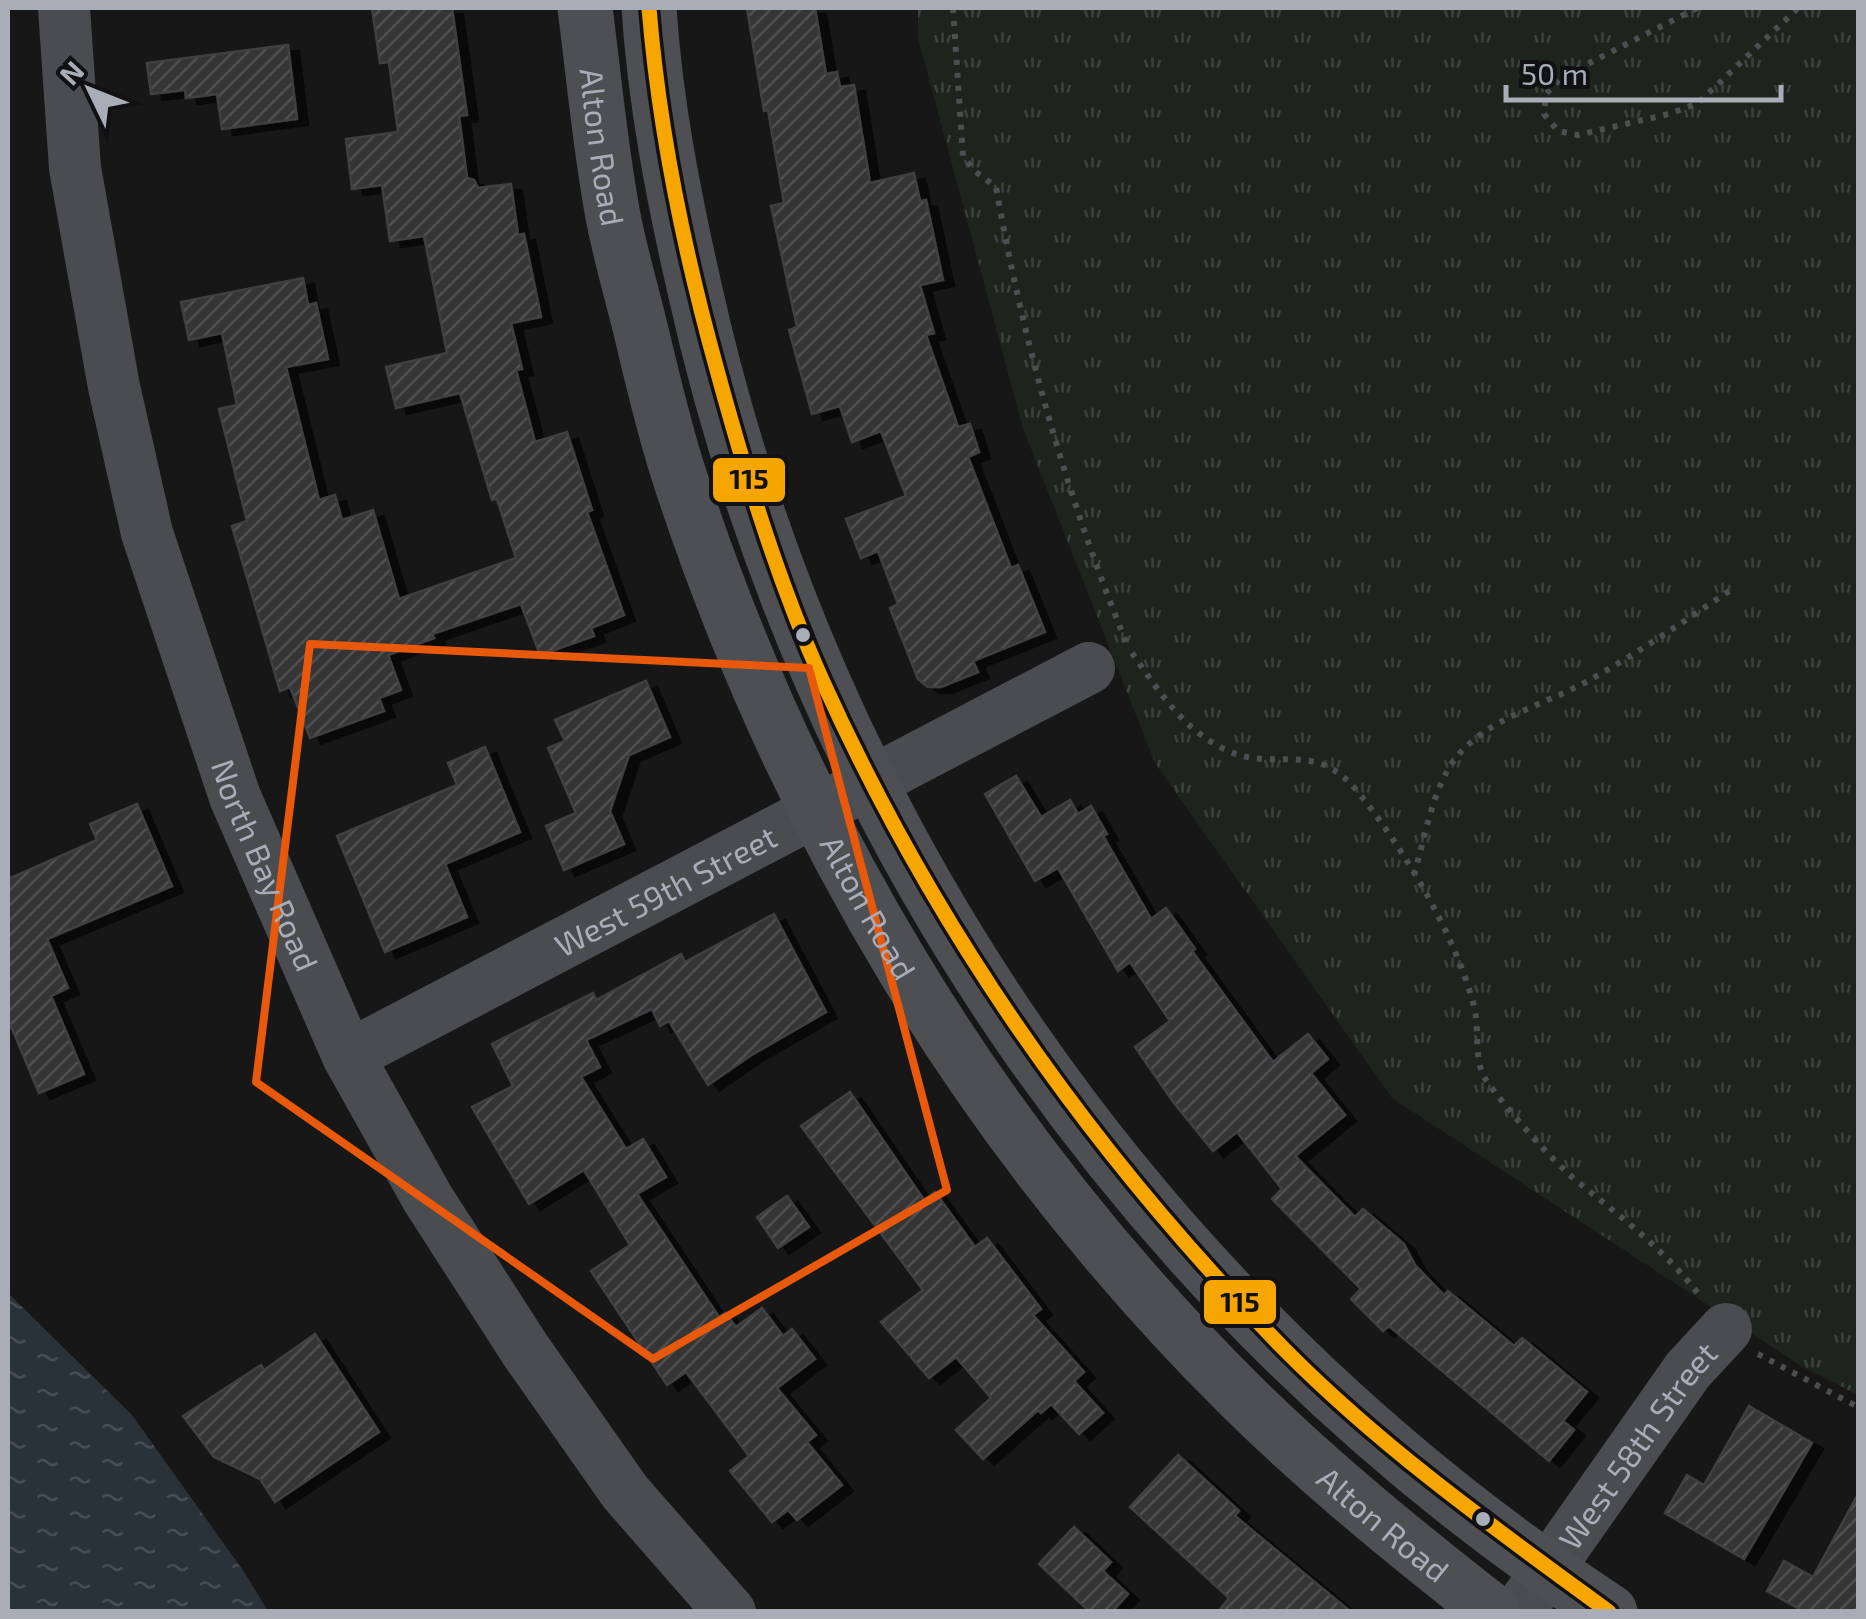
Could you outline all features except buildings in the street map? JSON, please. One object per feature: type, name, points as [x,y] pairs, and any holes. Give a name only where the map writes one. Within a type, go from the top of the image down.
[{"type":"main road","name":"Alton Road","points":[[586,8],[614,218],[678,472],[756,682],[814,812],[858,892],[950,1045],[1015,1136],[1126,1273],[1238,1394],[1338,1487],[1493,1612]]},
{"type":"main road","name":"Alton Road","points":[[649,8],[662,125],[677,209],[706,344],[736,451],[811,658],[909,857],[996,1004],[1175,1238],[1276,1344],[1382,1441],[1462,1507],[1532,1591],[1610,1612]]},
{"type":"street","name":"North Bay Road","points":[[64,8],[75,168],[114,387],[147,533],[235,797],[348,1056],[428,1198],[526,1352],[625,1492],[730,1612]]},
{"type":"street","name":"West 59th Street","points":[[348,1056],[1089,668]]},
{"type":"street","name":"West 58th Street","points":[[1532,1591],[1688,1370],[1726,1329]]},
{"type":"path","points":[[954,8],[962,156],[996,187],[1012,279],[1035,366],[1094,564],[1130,650],[1168,705],[1196,733],[1229,752],[1264,758],[1307,758],[1337,770],[1358,792],[1414,875],[1464,978],[1475,1008],[1482,1076],[1574,1180],[1618,1212],[1691,1284],[1726,1329],[1766,1361],[1858,1407]]},
{"type":"path","points":[[1698,8],[1562,77],[1546,94],[1544,114],[1558,131],[1578,135],[1669,114],[1698,103],[1798,8]]},
{"type":"path","points":[[1414,875],[1441,786],[1462,750],[1491,727],[1614,666],[1734,586]]},
{"type":"highlighted area","points":[[310,644],[809,668],[947,1190],[653,1359],[256,1082]]},
{"type":"green space","points":[[918,8],[1858,8],[1858,1395],[1803,1367],[1392,1098],[1155,763],[1023,428],[918,38]]},
{"type":"water","points":[[8,1293],[132,1415],[268,1611],[8,1611]]},
{"type":"transit line","name":"115","points":[[649,8],[659,100],[684,236],[717,370],[764,528],[823,682],[916,865],[968,952],[1084,1119],[1147,1198],[1285,1350],[1401,1455],[1609,1612]]}]
